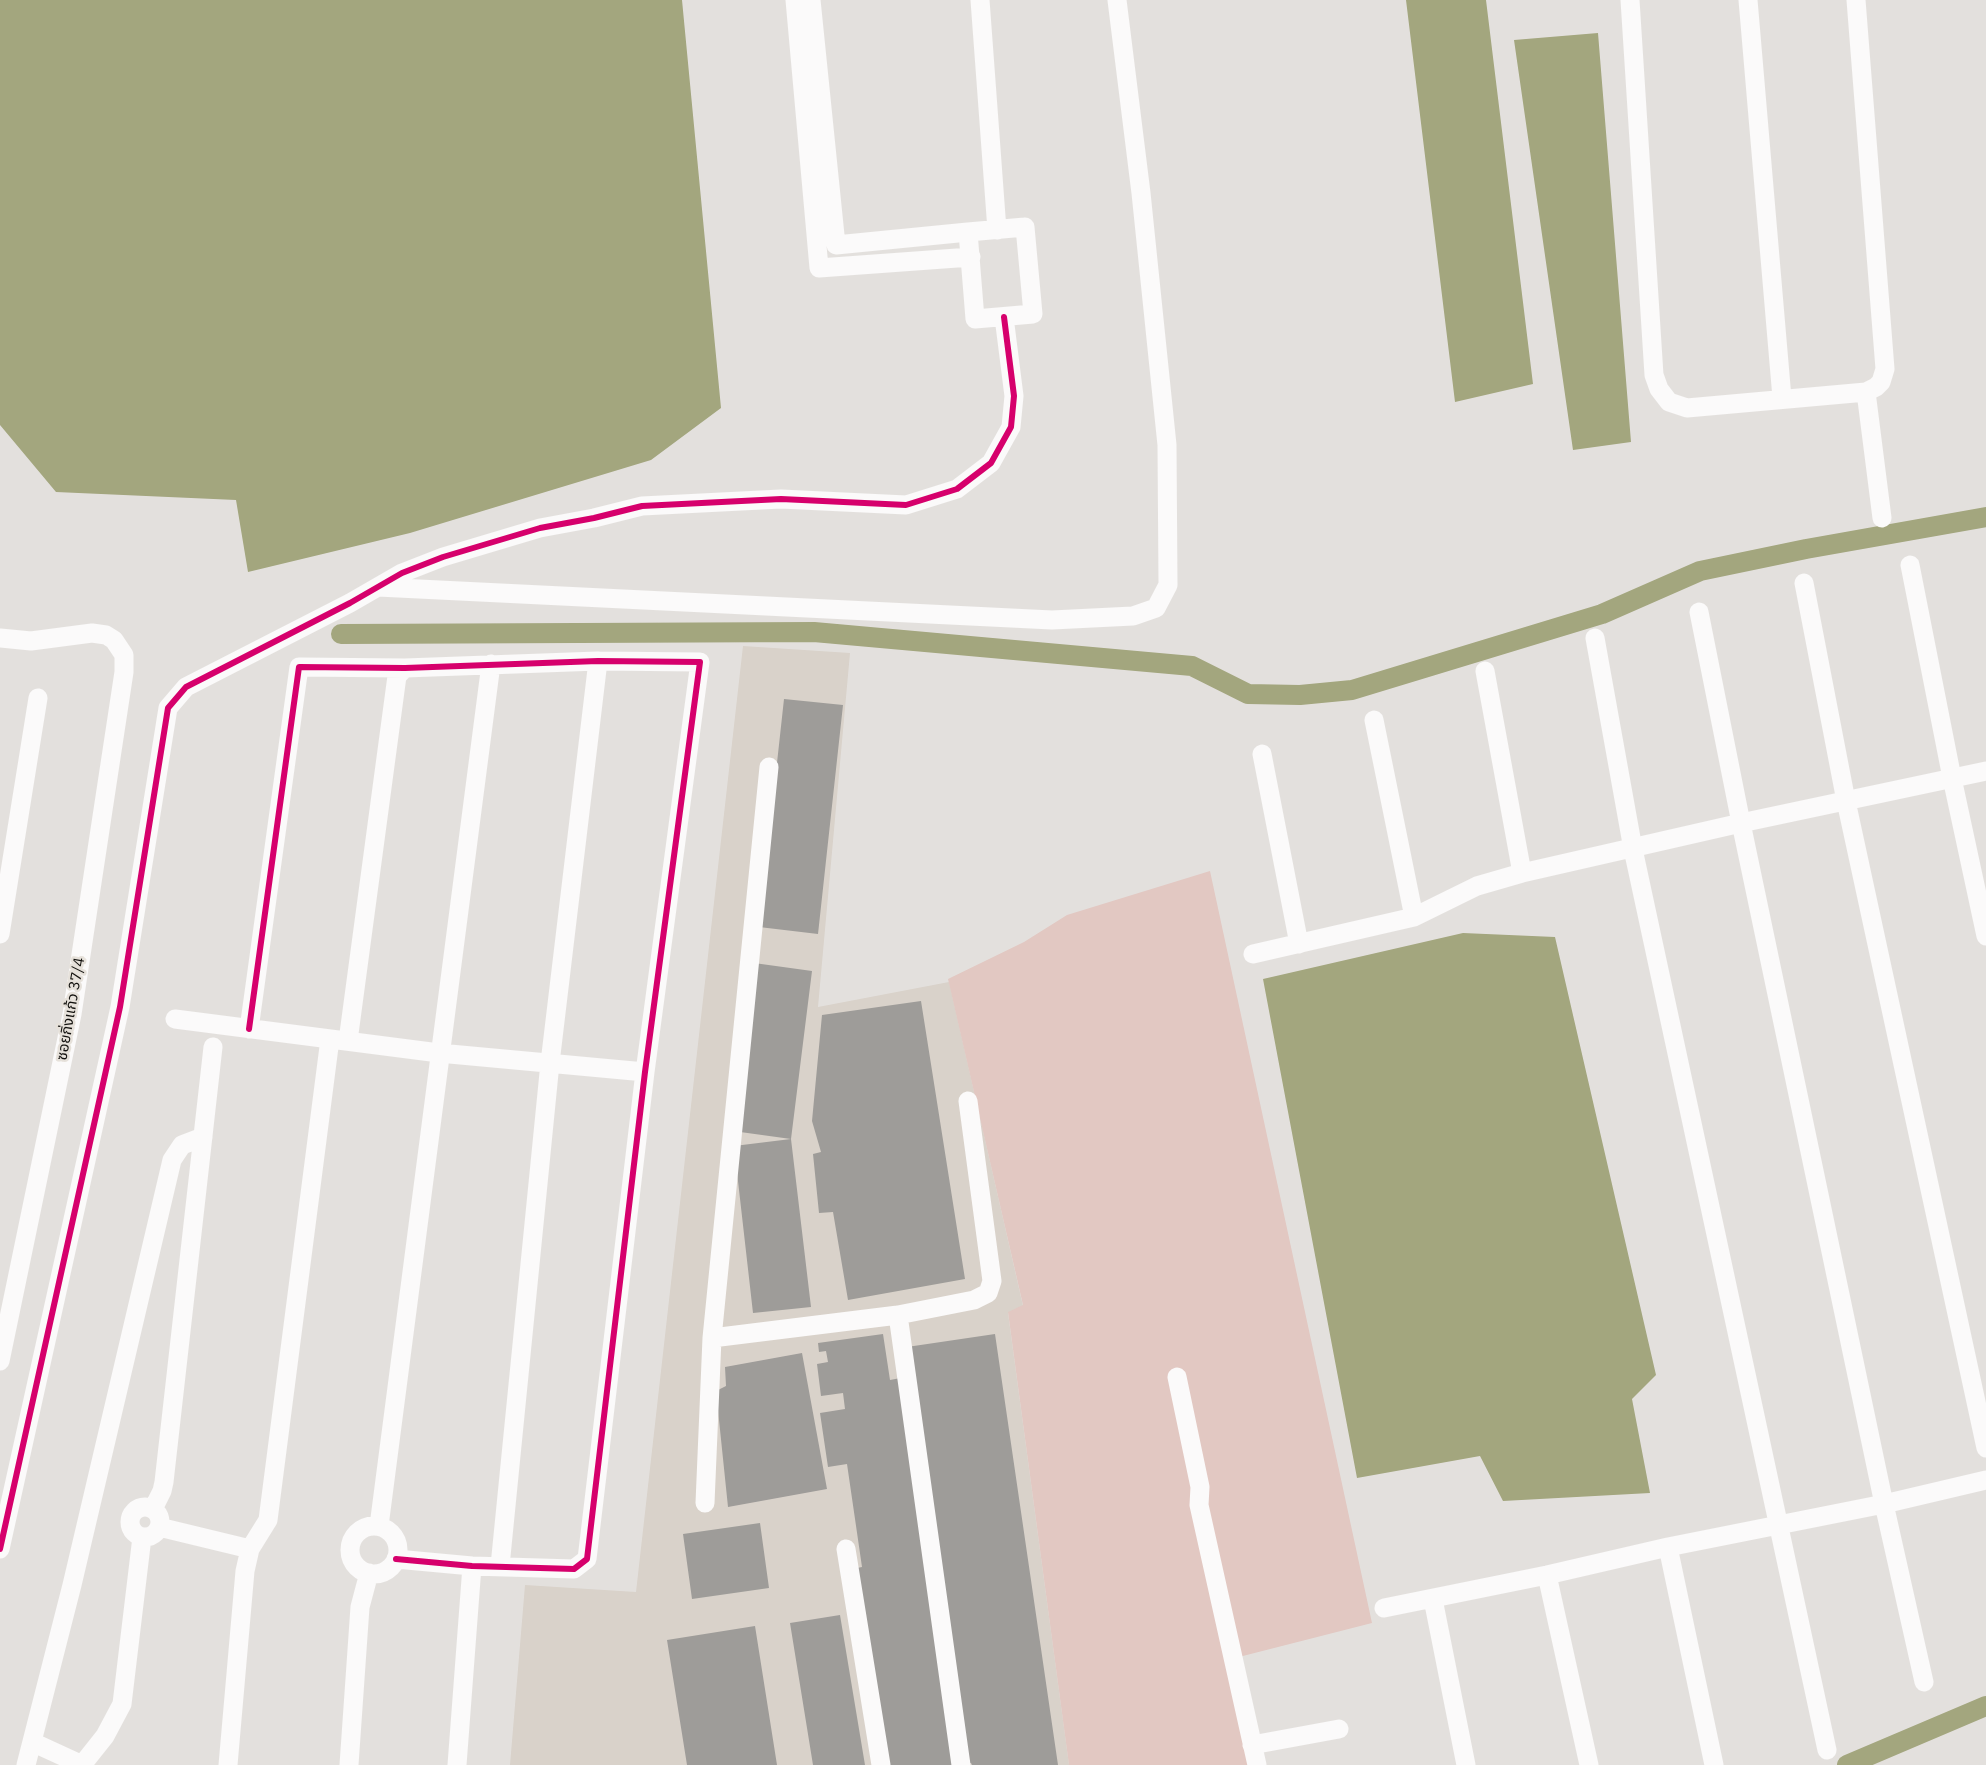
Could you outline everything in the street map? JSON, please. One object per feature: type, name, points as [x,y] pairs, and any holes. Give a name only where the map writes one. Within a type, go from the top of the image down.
[{"type":"street","points":[[795,0],[818,268],[971,257]]},
{"type":"street","points":[[811,0],[836,245],[968,232],[1025,227],[1033,314],[975,319],[968,232]]},
{"type":"street","points":[[980,0],[997,230]]},
{"type":"street","points":[[378,587],[1052,620],[1133,616],[1156,608],[1168,586],[1167,445],[1141,194],[1117,0]]},
{"type":"street","points":[[1630,0],[1654,375],[1659,389],[1669,402],[1687,408],[1782,398],[1866,392],[1876,387],[1880,382],[1885,369],[1856,0]]},
{"type":"street","points":[[1748,0],[1782,398]]},
{"type":"street","points":[[815,232],[835,233]]},
{"type":"street","points":[[0,1549],[120,1008],[168,708],[186,687],[402,573],[443,557],[540,528],[594,518],[642,506],[781,499],[906,505],[957,489],[991,463],[1011,427],[1014,396],[1004,317]]},
{"type":"street","points":[[1866,392],[1882,518]]},
{"type":"street","points":[[1910,565],[1952,778],[1986,936]]},
{"type":"street","points":[[1804,583],[1846,801],[1986,1448]]},
{"type":"street","points":[[1699,612],[1741,823],[1884,1504],[1924,1682]]},
{"type":"street","name":"ซอยกิ่งแก้ว 37/4","points":[[0,638],[31,641],[92,633],[106,635],[114,640],[124,655],[124,672],[72,1014],[4,1325],[0,1361]]},
{"type":"street","points":[[1595,638],[1634,849],[1827,1750]]},
{"type":"street","points":[[500,1566],[550,1063],[598,661]]},
{"type":"street","points":[[249,1029],[298,667],[405,668],[598,661],[700,662],[645,1072],[586,1559],[574,1569],[472,1566],[396,1558]]},
{"type":"street","points":[[379,1526],[439,1052],[491,664]]},
{"type":"street","points":[[228,1765],[245,1571],[250,1549],[268,1520],[339,1040],[396,676],[405,668]]},
{"type":"street","points":[[1485,671],[1522,873]]},
{"type":"street","points":[[0,934],[38,698]]},
{"type":"street","points":[[1374,720],[1414,917]]},
{"type":"street","points":[[1262,754],[1299,944]]},
{"type":"street","points":[[705,1503],[712,1338],[769,767]]},
{"type":"street","points":[[1253,954],[1414,917],[1477,886],[1522,873],[1634,849],[1741,823],[1986,771]]},
{"type":"street","points":[[175,1019],[439,1052],[645,1072]]},
{"type":"street","points":[[213,1047],[164,1482],[156,1518],[154,1534],[142,1538],[133,1533],[130,1524],[132,1514],[139,1508],[144,1507],[156,1518],[250,1549]]},
{"type":"street","points":[[712,1338],[898,1315],[974,1300],[988,1293],[992,1281],[968,1101]]},
{"type":"street","points":[[26,1765],[72,1584],[172,1160],[182,1146],[203,1137]]},
{"type":"street","points":[[898,1315],[961,1765]]},
{"type":"street","points":[[1177,1377],[1200,1487],[1199,1504],[1257,1765]]},
{"type":"street","points":[[1384,1608],[1548,1575],[1668,1547],[1884,1504],[1986,1480]]},
{"type":"street","points":[[379,1526],[393,1534],[397,1542],[396,1558],[386,1571],[378,1574],[369,1573],[355,1564],[351,1557],[352,1540],[362,1528],[379,1526]]},
{"type":"street","points":[[32,1742],[82,1765],[105,1736],[122,1704],[142,1538]]},
{"type":"street","points":[[1668,1547],[1714,1765]]},
{"type":"street","points":[[846,1548],[881,1765]]},
{"type":"street","points":[[457,1765],[472,1566]]},
{"type":"street","points":[[349,1765],[360,1607],[369,1573]]},
{"type":"street","points":[[1548,1575],[1589,1765]]},
{"type":"street","points":[[1433,1598],[1466,1765]]},
{"type":"street","points":[[1252,1745],[1339,1728]]},
{"type":"shaded area","points":[[0,0],[682,0],[721,408],[651,460],[410,533],[248,572],[236,500],[56,492],[0,425]]},
{"type":"shaded area","points":[[1406,0],[1486,0],[1533,384],[1455,402]]},
{"type":"shaded area","points":[[1598,33],[1631,442],[1573,450],[1514,40]]},
{"type":"shaded area","points":[[743,646],[850,653],[818,1007],[949,982],[1023,1306],[1008,1313],[1069,1765],[510,1765],[525,1585],[636,1592]]},
{"type":"shaded area","points":[[1210,871],[1372,1623],[1235,1658],[1250,1765],[1069,1765],[1008,1312],[1023,1305],[948,979],[1024,942],[1067,915]]},
{"type":"shaded area","points":[[1463,933],[1555,937],[1656,1375],[1632,1399],[1650,1493],[1503,1501],[1480,1456],[1357,1478],[1263,979]]},
{"type":"building","points":[[784,699],[843,705],[818,934],[759,927]]},
{"type":"building","points":[[754,963],[812,971],[791,1139],[733,1131]]},
{"type":"building","points":[[921,1001],[965,1279],[848,1300],[833,1212],[819,1213],[813,1154],[821,1152],[812,1121],[822,1015]]},
{"type":"building","points":[[791,1139],[811,1307],[753,1313],[734,1146]]},
{"type":"building","points":[[883,1334],[890,1380],[911,1376],[907,1347],[995,1334],[1058,1765],[972,1765],[971,1763],[957,1765],[883,1765],[857,1568],[862,1567],[847,1464],[828,1467],[820,1413],[845,1409],[843,1393],[821,1396],[817,1364],[828,1362],[826,1351],[819,1352],[818,1343]]},
{"type":"building","points":[[802,1353],[827,1489],[728,1507],[716,1391],[726,1386],[725,1367]]},
{"type":"building","points":[[760,1523],[769,1588],[692,1599],[683,1534]]},
{"type":"building","points":[[840,1615],[865,1765],[813,1765],[790,1623]]},
{"type":"building","points":[[755,1626],[777,1765],[687,1765],[667,1640]]},
{"type":"waterway","points":[[341,634],[814,632],[1192,666],[1248,694],[1300,695],[1352,690],[1602,614],[1700,571],[1806,549],[1986,517]]},
{"type":"waterway","points":[[1847,1765],[1986,1706]]},
{"type":"cycle path","points":[[0,1549],[120,1007],[168,708],[186,687],[350,603],[402,573],[443,557],[540,528],[594,518],[642,506],[781,499],[906,505],[957,489],[991,463],[1011,427],[1014,396],[1004,317]]},
{"type":"cycle path","points":[[249,1029],[299,667],[405,668],[598,661],[700,662],[645,1072],[587,1559],[574,1569],[472,1566],[396,1559]]}]
